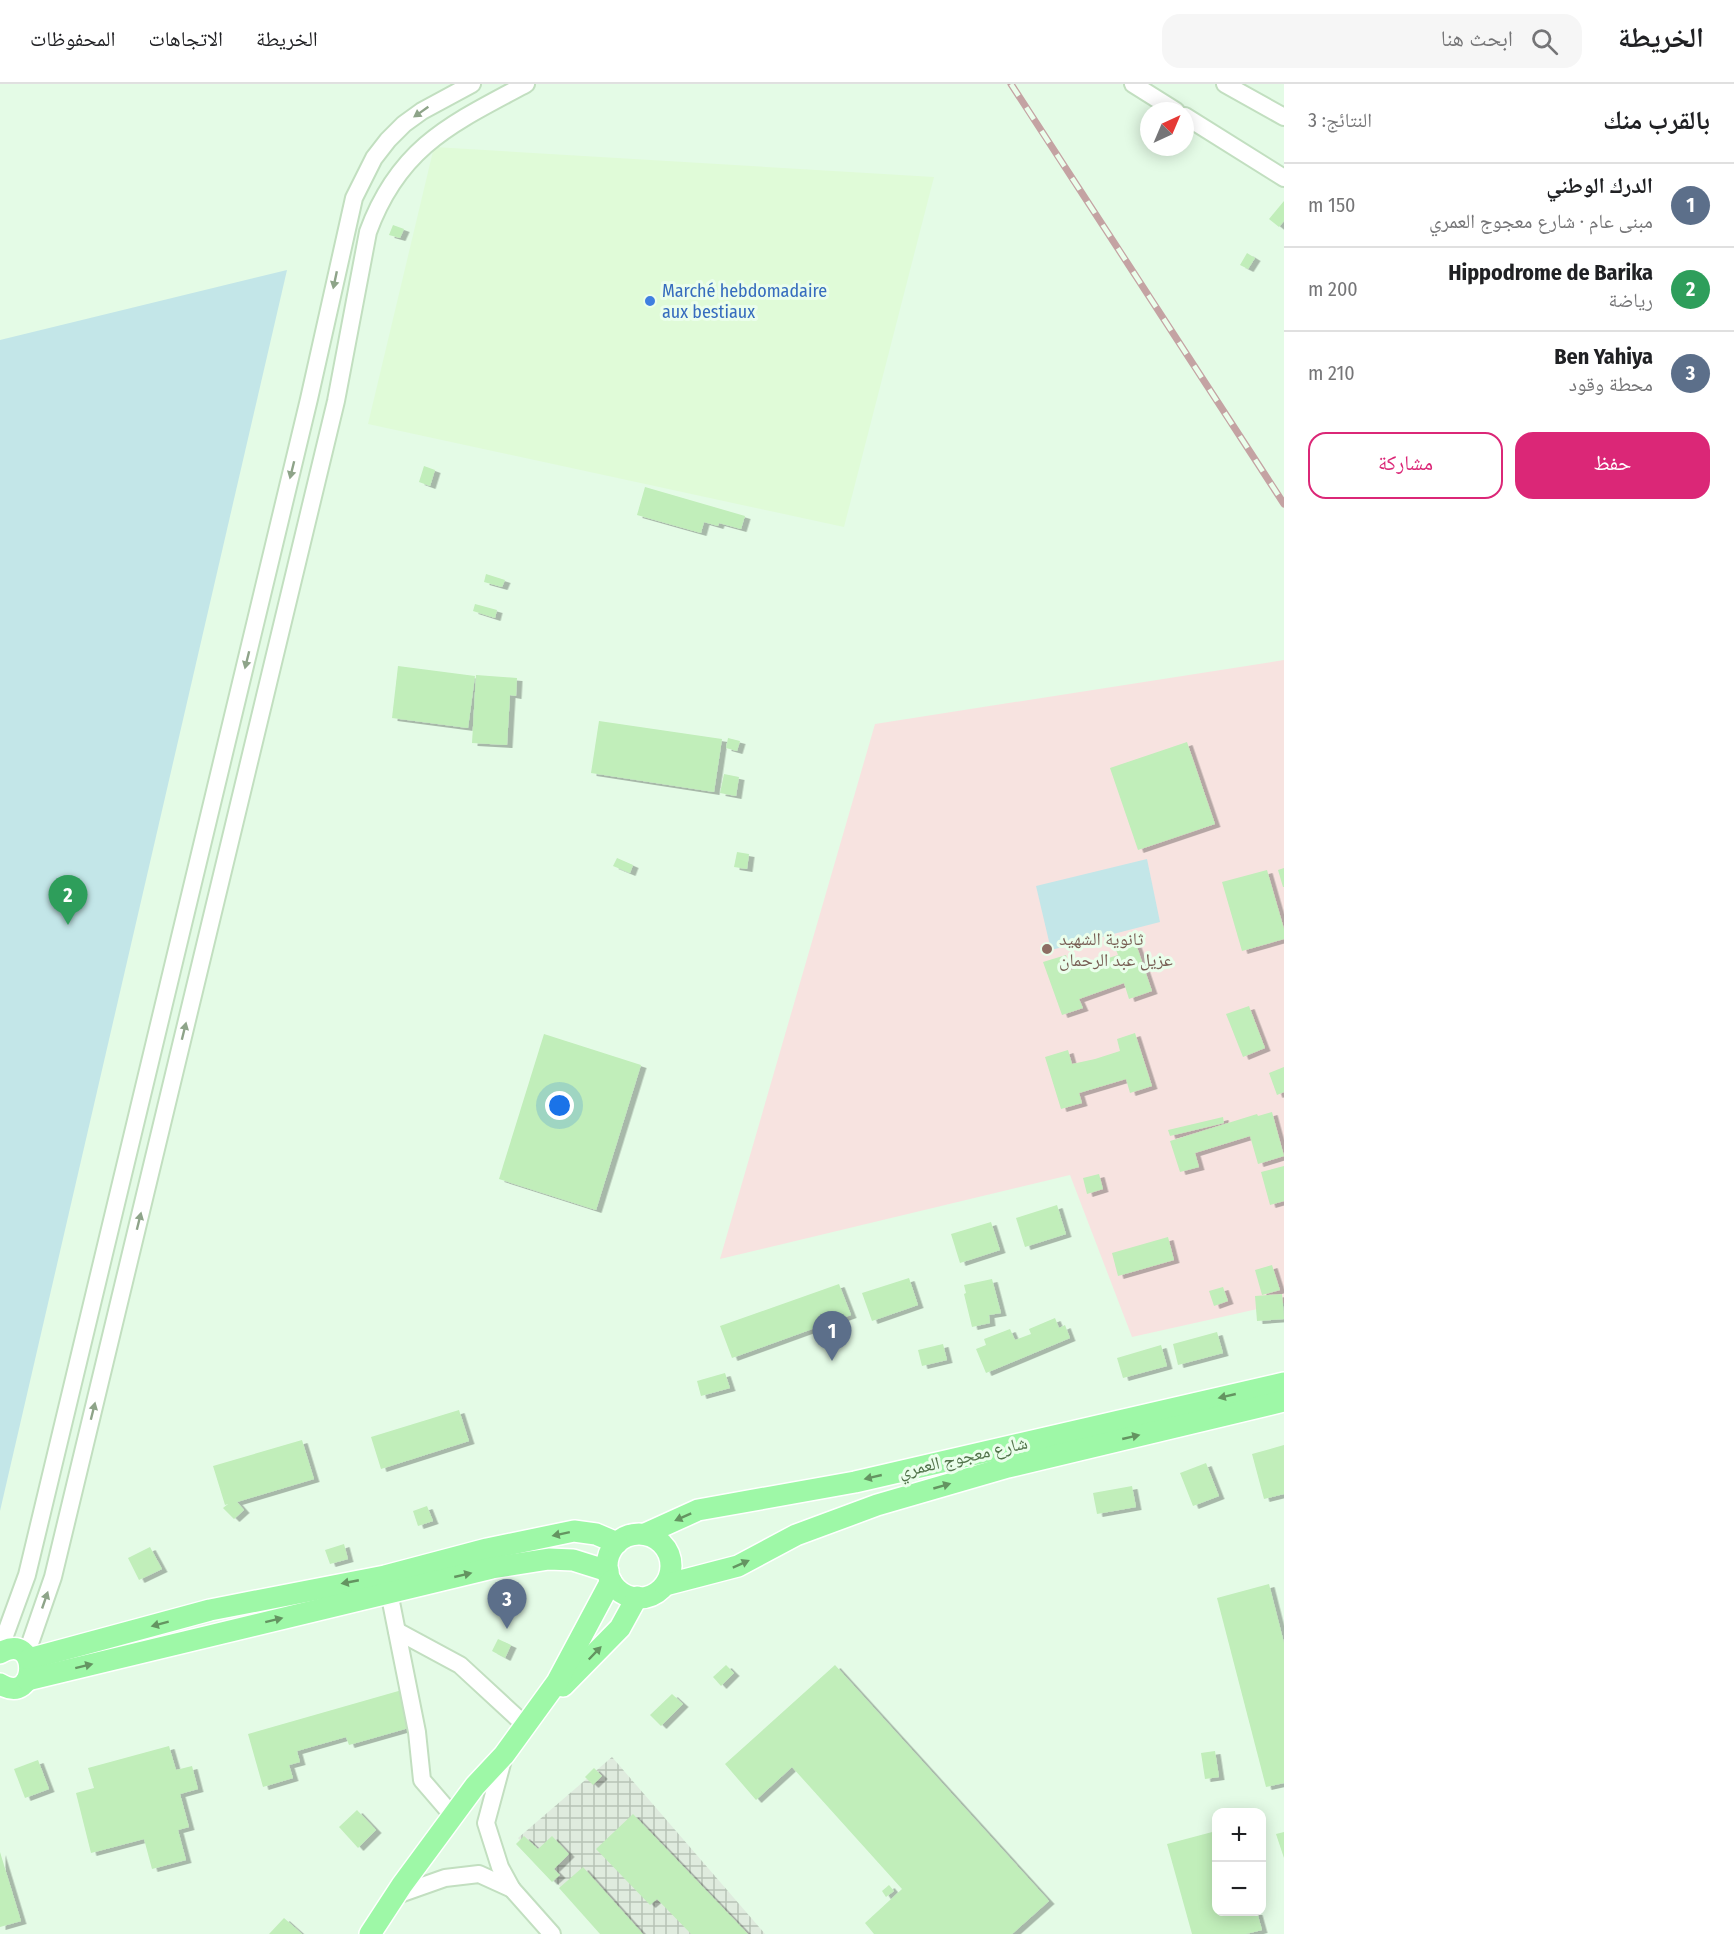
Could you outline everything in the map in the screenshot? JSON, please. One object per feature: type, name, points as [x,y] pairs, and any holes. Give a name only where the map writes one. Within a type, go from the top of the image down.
[{"type":"main road","name":"شارع معجوج العمري","points":[[645,1534],[698,1510],[855,1482],[1284,1383]]},
{"type":"main road","name":"شارع معجوج العمري","points":[[665,1585],[738,1566],[796,1535],[877,1505],[1008,1467],[1284,1401]]},
{"type":"main road","points":[[387,1584],[487,1549],[574,1531],[596,1534],[617,1543]]},
{"type":"main road","points":[[645,1534],[663,1544],[669,1554],[670,1575],[665,1585],[657,1592],[648,1596],[627,1595],[618,1589],[610,1576],[608,1561],[611,1551],[625,1537],[645,1534]]},
{"type":"main road","points":[[1,1686],[16,1687],[28,1665],[387,1584],[549,1559],[573,1560],[610,1576]]},
{"type":"main road","points":[[370,1934],[394,1896],[475,1786],[504,1755],[557,1682],[610,1576]]},
{"type":"main road","points":[[525,1725],[620,1628],[637,1597]]},
{"type":"main road","points":[[0,1651],[15,1649],[28,1665]]},
{"type":"street","points":[[0,1651],[30,1564],[309,399],[354,198],[374,158],[404,124],[422,111],[472,84]]},
{"type":"street","points":[[28,1665],[53,1577],[336,401],[368,232],[384,195],[401,170],[421,148],[452,123],[526,84]]},
{"type":"street","points":[[1133,84],[1162,102]]},
{"type":"street","points":[[1225,84],[1284,117]]},
{"type":"street","points":[[1194,122],[1284,178]]},
{"type":"street","points":[[387,1584],[417,1732],[422,1780],[453,1816]]},
{"type":"street","points":[[397,1631],[460,1665],[525,1725]]},
{"type":"street","points":[[504,1755],[486,1823],[500,1867],[512,1889],[552,1934]]},
{"type":"street","points":[[394,1896],[445,1878],[478,1874],[512,1889]]},
{"type":"shaded area","name":"Marché hebdomadaire aux bestiaux","points":[[434,147],[934,177],[844,527],[368,424]]},
{"type":"shaded area","points":[[287,270],[0,1511],[0,340]]},
{"type":"shaded area","name":"ثانوية الشهيد عزيل عبد الرحمان","points":[[1284,660],[1284,1303],[1132,1337],[1070,1175],[720,1259],[875,724]]},
{"type":"shaded area","points":[[1147,859],[1160,922],[1051,950],[1036,886]]},
{"type":"shaded area","points":[[612,1757],[765,1934],[601,1934],[518,1838]]},
{"type":"building","points":[[1284,201],[1284,221],[1279,227],[1269,219]]},
{"type":"building","points":[[393,225],[404,229],[400,238],[389,235]]},
{"type":"building","points":[[1247,253],[1255,258],[1248,269],[1240,265]]},
{"type":"building","points":[[424,466],[435,470],[430,486],[419,482]]},
{"type":"building","points":[[645,487],[745,516],[741,529],[719,523],[718,526],[704,522],[701,533],[637,515]]},
{"type":"building","points":[[486,574],[505,580],[502,587],[484,582]]},
{"type":"building","points":[[475,604],[497,610],[495,618],[473,611]]},
{"type":"building","points":[[398,666],[475,676],[468,728],[392,718]]},
{"type":"building","points":[[476,675],[517,678],[516,696],[510,695],[507,745],[472,743]]},
{"type":"building","points":[[599,721],[722,739],[714,792],[591,773]]},
{"type":"building","points":[[728,738],[740,741],[737,751],[726,748]]},
{"type":"building","points":[[1187,742],[1215,824],[1138,850],[1110,768]]},
{"type":"building","points":[[724,774],[739,777],[736,796],[720,793]]},
{"type":"building","points":[[737,852],[749,854],[747,869],[734,867]]},
{"type":"building","points":[[617,858],[633,865],[630,873],[613,866]]},
{"type":"building","points":[[1284,868],[1284,887],[1283,887],[1278,870]]},
{"type":"building","points":[[1267,870],[1284,929],[1284,939],[1242,951],[1222,882]]},
{"type":"building","points":[[1134,938],[1152,991],[1129,999],[1124,983],[1079,999],[1083,1008],[1062,1015],[1043,962],[1066,955],[1071,970],[1118,955],[1114,944]]},
{"type":"building","points":[[1249,1006],[1265,1048],[1243,1057],[1226,1014]]},
{"type":"building","points":[[1135,1033],[1152,1086],[1130,1093],[1126,1079],[1079,1093],[1082,1103],[1061,1109],[1045,1057],[1068,1050],[1072,1064],[1095,1059],[1120,1051],[1117,1039]]},
{"type":"building","points":[[544,1034],[641,1065],[596,1210],[499,1179]]},
{"type":"building","points":[[1284,1067],[1284,1092],[1277,1095],[1269,1073]]},
{"type":"building","points":[[1272,1112],[1284,1156],[1258,1164],[1250,1136],[1195,1153],[1199,1167],[1180,1172],[1170,1141],[1257,1114],[1258,1116]]},
{"type":"building","points":[[1223,1117],[1224,1123],[1170,1136],[1168,1130]]},
{"type":"building","points":[[1284,1166],[1284,1201],[1270,1205],[1261,1172]]},
{"type":"building","points":[[1099,1174],[1103,1189],[1087,1194],[1083,1178]]},
{"type":"building","points":[[1057,1205],[1066,1234],[1025,1247],[1016,1218]]},
{"type":"building","points":[[991,1222],[1000,1250],[960,1263],[951,1234]]},
{"type":"building","points":[[1168,1237],[1174,1260],[1118,1276],[1112,1253]]},
{"type":"building","points":[[1272,1265],[1280,1290],[1262,1295],[1255,1270]]},
{"type":"building","points":[[909,1278],[918,1305],[872,1321],[862,1293]]},
{"type":"building","points":[[992,1279],[1001,1313],[989,1315],[990,1323],[972,1327],[964,1285]]},
{"type":"building","points":[[839,1284],[851,1315],[732,1358],[720,1326]]},
{"type":"building","points":[[1223,1287],[1228,1301],[1214,1306],[1209,1291]]},
{"type":"building","points":[[1282,1294],[1284,1319],[1257,1321],[1255,1296]]},
{"type":"building","points":[[1055,1318],[1059,1328],[1065,1325],[1070,1338],[986,1373],[976,1349],[986,1345],[984,1339],[1010,1329],[1015,1340],[1031,1334],[1029,1329]]},
{"type":"building","points":[[1217,1332],[1223,1353],[1178,1365],[1173,1344]]},
{"type":"building","points":[[943,1344],[947,1360],[922,1366],[918,1350]]},
{"type":"building","points":[[1161,1345],[1167,1366],[1123,1378],[1117,1358]]},
{"type":"building","points":[[725,1373],[730,1388],[701,1396],[697,1381]]},
{"type":"building","points":[[459,1410],[469,1441],[381,1469],[371,1437]]},
{"type":"building","points":[[302,1440],[314,1479],[237,1502],[244,1510],[234,1519],[223,1508],[228,1504],[225,1505],[213,1466]]},
{"type":"building","points":[[1284,1445],[1284,1494],[1264,1499],[1252,1454]]},
{"type":"building","points":[[1206,1463],[1219,1496],[1193,1506],[1180,1473]]},
{"type":"building","points":[[1132,1486],[1136,1507],[1097,1514],[1093,1493]]},
{"type":"building","points":[[427,1506],[433,1521],[418,1526],[413,1511]]},
{"type":"building","points":[[344,1544],[348,1559],[330,1564],[325,1550]]},
{"type":"building","points":[[150,1547],[162,1569],[139,1580],[128,1558]]},
{"type":"building","points":[[1269,1584],[1284,1643],[1284,1783],[1266,1787],[1217,1598]]},
{"type":"building","points":[[498,1639],[511,1645],[505,1658],[492,1651]]},
{"type":"building","points":[[726,1665],[734,1673],[721,1686],[713,1677]]},
{"type":"building","points":[[835,1665],[1049,1901],[1012,1934],[874,1934],[865,1923],[902,1889],[792,1767],[756,1800],[725,1764]]},
{"type":"building","points":[[402,1690],[412,1727],[349,1745],[346,1737],[297,1751],[300,1762],[289,1765],[293,1778],[263,1787],[248,1734]]},
{"type":"building","points":[[672,1694],[683,1704],[661,1726],[650,1715]]},
{"type":"building","points":[[169,1746],[176,1770],[192,1766],[198,1789],[180,1794],[189,1827],[178,1830],[186,1860],[152,1869],[144,1839],[91,1853],[76,1793],[94,1788],[88,1768]]},
{"type":"building","points":[[1215,1751],[1219,1777],[1205,1779],[1201,1753]]},
{"type":"building","points":[[38,1760],[49,1789],[25,1798],[14,1769]]},
{"type":"building","points":[[594,1768],[602,1776],[593,1785],[585,1777]]},
{"type":"building","points":[[357,1810],[376,1830],[358,1848],[339,1827]]},
{"type":"building","points":[[633,1814],[748,1934],[691,1934],[657,1899],[650,1905],[596,1849]]},
{"type":"building","points":[[1212,1832],[1212,1916],[1258,1916],[1262,1930],[1246,1934],[1192,1934],[1167,1844]]},
{"type":"building","points":[[1284,1832],[1284,1858],[1276,1834]]},
{"type":"building","points":[[524,1836],[538,1849],[552,1836],[569,1854],[554,1869],[560,1875],[552,1882],[516,1844]]},
{"type":"building","points":[[0,1852],[21,1921],[0,1927]]},
{"type":"building","points":[[583,1867],[643,1934],[600,1934],[559,1888]]},
{"type":"building","points":[[889,1885],[894,1891],[886,1897],[882,1891]]},
{"type":"building","points":[[284,1918],[302,1934],[269,1934]]},
{"type":"railway","points":[[1011,84],[1284,504]]},
{"type":"place","name":"Marché hebdomadaire aux bestiaux","points":[[650,301]]},
{"type":"place","name":"Hippodrome de Barika","points":[[68,925]]},
{"type":"place","name":"ثانوية الشهيد عزيل عبد الرحمان","points":[[1047,949]]},
{"type":"place","name":"الدرك الوطني","points":[[832,1361]]},
{"type":"place","name":"Ben Yahiya","points":[[507,1629]]}]
